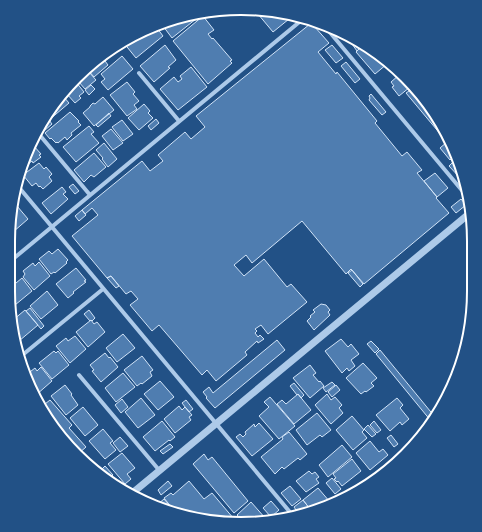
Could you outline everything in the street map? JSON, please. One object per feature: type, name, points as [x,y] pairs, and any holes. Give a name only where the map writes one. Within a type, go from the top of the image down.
[{"type":"street","points":[[15,255],[298,23]]},
{"type":"street","points":[[331,34],[461,189]]},
{"type":"street","points":[[139,73],[179,121]]},
{"type":"street","points":[[41,136],[90,195]]},
{"type":"street","points":[[21,190],[290,512]]},
{"type":"street","points":[[135,491],[466,217]]},
{"type":"street","points":[[24,354],[103,289]]},
{"type":"street","points":[[79,375],[159,470]]},
{"type":"building","points":[[259,15],[288,20],[273,32]]},
{"type":"building","points":[[205,18],[214,30],[208,34],[232,60],[230,61],[232,63],[208,84],[173,41],[200,19]]},
{"type":"building","points":[[195,19],[172,38],[165,28]]},
{"type":"building","points":[[308,25],[314,27],[329,43],[318,52],[336,74],[337,72],[377,121],[375,123],[402,156],[407,152],[422,170],[417,173],[449,213],[364,284],[351,269],[346,274],[302,221],[252,263],[246,255],[234,265],[244,276],[264,259],[287,287],[291,284],[307,302],[268,334],[261,325],[255,329],[257,331],[255,333],[258,337],[260,335],[264,339],[258,343],[257,341],[245,352],[247,355],[216,381],[207,370],[202,375],[159,325],[152,331],[130,305],[138,299],[131,291],[126,294],[111,276],[107,278],[72,236],[98,215],[92,208],[85,214],[82,210],[142,161],[150,171],[163,161],[158,155],[185,132],[191,139],[205,127],[196,116]]},
{"type":"building","points":[[159,31],[163,36],[136,58],[126,46]]},
{"type":"building","points":[[352,44],[360,48],[357,51]]},
{"type":"building","points":[[165,45],[176,60],[168,67],[170,68],[154,82],[140,66]]},
{"type":"building","points":[[332,45],[343,58],[336,63],[325,50]]},
{"type":"building","points":[[360,48],[384,66],[375,74],[356,52]]},
{"type":"building","points":[[122,56],[133,69],[108,90],[101,82],[105,79],[101,74]]},
{"type":"building","points":[[105,61],[108,65],[94,77],[90,73]]},
{"type":"building","points":[[346,62],[360,79],[355,83],[341,66]]},
{"type":"building","points":[[191,67],[207,87],[178,110],[160,89],[174,77],[178,82],[182,79],[180,76]]},
{"type":"building","points":[[90,73],[96,80],[85,89],[79,83]]},
{"type":"building","points":[[397,77],[408,89],[399,96],[392,87],[394,86],[391,82]]},
{"type":"building","points":[[127,82],[135,92],[133,94],[139,101],[134,105],[137,109],[127,116],[110,95]]},
{"type":"building","points":[[78,84],[84,92],[79,96],[81,98],[75,103],[68,95]]},
{"type":"building","points":[[91,85],[95,89],[89,95],[85,90]]},
{"type":"building","points":[[410,91],[411,92],[429,115],[440,134],[406,93]]},
{"type":"building","points":[[371,94],[386,112],[382,115],[369,100],[369,96]]},
{"type":"building","points":[[103,97],[114,110],[94,126],[83,113],[93,103],[95,104]]},
{"type":"building","points":[[65,99],[69,103],[51,118]]},
{"type":"building","points":[[144,104],[150,111],[148,113],[153,118],[139,130],[128,118]]},
{"type":"building","points":[[70,112],[81,125],[71,133],[72,135],[67,140],[65,137],[56,143],[45,133]]},
{"type":"building","points":[[109,113],[111,116],[98,127],[96,125]]},
{"type":"building","points":[[156,119],[159,123],[151,130],[148,126]]},
{"type":"building","points":[[122,120],[133,134],[123,141],[112,127]]},
{"type":"building","points":[[50,121],[52,124],[44,131]]},
{"type":"building","points":[[89,126],[94,132],[91,134],[99,143],[76,162],[63,147]]},
{"type":"building","points":[[111,129],[123,143],[113,150],[102,136]]},
{"type":"building","points":[[104,143],[117,159],[108,167],[96,150]]},
{"type":"building","points":[[445,144],[451,159],[450,160],[440,148]]},
{"type":"building","points":[[35,147],[41,154],[39,155],[41,157],[33,163],[32,161],[29,163]]},
{"type":"building","points":[[94,153],[106,167],[94,177],[91,175],[84,182],[74,170]]},
{"type":"building","points":[[453,162],[457,174],[449,166]]},
{"type":"building","points":[[39,163],[44,169],[46,167],[52,174],[49,177],[52,181],[43,189],[36,183],[32,186],[25,177],[26,173]]},
{"type":"building","points":[[435,173],[448,188],[437,197],[424,181]]},
{"type":"building","points":[[73,184],[79,191],[75,194],[69,187]]},
{"type":"building","points":[[62,187],[66,192],[63,194],[68,199],[51,214],[42,203]]},
{"type":"building","points":[[461,199],[464,202],[464,206],[456,213],[451,207]]},
{"type":"building","points":[[18,207],[28,219],[15,230]]},
{"type":"building","points":[[82,210],[86,215],[79,221],[75,216]]},
{"type":"building","points":[[58,249],[68,260],[66,262],[67,263],[55,273],[54,272],[51,274],[39,259],[49,251],[52,254]]},
{"type":"building","points":[[39,262],[50,276],[34,290],[23,277],[25,274],[23,271],[33,263],[35,266]]},
{"type":"building","points":[[76,268],[86,282],[68,298],[56,284]]},
{"type":"building","points":[[352,270],[363,284],[360,287],[348,273]]},
{"type":"building","points":[[111,276],[119,286],[116,288],[107,278]]},
{"type":"building","points":[[22,278],[32,291],[15,305],[15,282],[16,283]]},
{"type":"building","points":[[47,291],[58,305],[41,319],[30,306]]},
{"type":"building","points":[[321,304],[326,305],[330,310],[328,312],[330,315],[314,330],[307,321],[315,312],[313,310]]},
{"type":"building","points":[[30,308],[44,326],[41,329],[26,311]]},
{"type":"building","points":[[25,310],[38,325],[20,340],[19,335],[17,317]]},
{"type":"building","points":[[89,310],[95,318],[92,321],[90,321],[84,314]]},
{"type":"building","points":[[91,320],[94,324],[97,322],[105,332],[88,347],[76,332]]},
{"type":"building","points":[[123,334],[135,348],[117,362],[106,348]]},
{"type":"building","points":[[75,336],[86,349],[70,363],[56,346],[66,338],[68,341]]},
{"type":"building","points":[[341,339],[348,347],[351,344],[359,354],[351,360],[355,366],[349,371],[347,368],[342,373],[325,351]]},
{"type":"building","points":[[277,340],[285,350],[215,408],[203,392],[209,387],[213,393]]},
{"type":"building","points":[[371,341],[379,349],[375,353],[367,344]]},
{"type":"building","points":[[380,350],[432,413],[428,418],[376,354]]},
{"type":"building","points":[[54,351],[56,353],[58,351],[69,365],[52,379],[39,363]]},
{"type":"building","points":[[105,353],[118,367],[101,382],[92,371],[94,370],[90,365]]},
{"type":"building","points":[[142,356],[153,370],[150,372],[152,376],[137,386],[124,370]]},
{"type":"building","points":[[363,363],[377,378],[371,383],[374,386],[361,394],[346,378]]},
{"type":"building","points":[[310,365],[316,373],[313,375],[324,386],[310,398],[293,378]]},
{"type":"building","points":[[41,367],[52,381],[39,393],[30,372],[35,368],[37,371]]},
{"type":"building","points":[[123,373],[135,387],[116,402],[105,388]]},
{"type":"building","points":[[160,381],[174,397],[158,410],[144,394]]},
{"type":"building","points":[[332,382],[335,385],[326,392],[323,388]]},
{"type":"building","points":[[294,383],[304,395],[301,398],[290,386]]},
{"type":"building","points":[[65,385],[78,405],[66,415],[51,396]]},
{"type":"building","points":[[336,385],[340,390],[332,397],[328,392]]},
{"type":"building","points":[[298,394],[311,410],[294,424],[277,404],[282,400],[286,404]]},
{"type":"building","points":[[327,394],[331,400],[335,397],[342,405],[339,408],[343,413],[331,424],[315,405]]},
{"type":"building","points":[[270,397],[295,426],[279,439],[259,416],[269,407],[264,402]]},
{"type":"building","points":[[141,398],[155,415],[138,428],[125,412]]},
{"type":"building","points":[[397,398],[403,405],[400,408],[409,419],[402,425],[400,422],[390,431],[376,415]]},
{"type":"building","points":[[122,399],[128,407],[121,413],[115,405]]},
{"type":"building","points":[[50,400],[72,425],[69,428],[86,447],[81,451],[62,429],[45,404]]},
{"type":"building","points":[[186,400],[193,409],[189,412],[182,403]]},
{"type":"building","points":[[179,406],[182,410],[185,407],[192,415],[189,417],[191,420],[175,433],[164,419]]},
{"type":"building","points":[[83,407],[98,425],[85,436],[70,418]]},
{"type":"building","points":[[317,413],[331,430],[322,437],[320,435],[307,445],[296,430]]},
{"type":"building","points":[[352,416],[364,430],[362,432],[367,438],[353,450],[336,430]]},
{"type":"building","points":[[162,421],[175,437],[155,451],[143,437]]},
{"type":"building","points":[[374,421],[381,430],[377,433],[370,425]]},
{"type":"building","points":[[259,423],[273,439],[252,456],[236,437],[240,434],[243,437],[246,434],[245,432],[254,424],[255,427]]},
{"type":"building","points":[[368,425],[376,434],[372,437],[364,429]]},
{"type":"building","points":[[103,429],[113,441],[110,443],[116,450],[105,459],[89,441]]},
{"type":"building","points":[[289,432],[307,454],[300,460],[298,458],[284,469],[282,467],[275,474],[261,457],[283,439],[282,437]]},
{"type":"building","points":[[391,435],[398,444],[394,447],[387,438]]},
{"type":"building","points":[[120,437],[128,446],[120,452],[113,443]]},
{"type":"building","points":[[370,441],[379,452],[383,449],[388,455],[370,470],[356,453]]},
{"type":"building","points":[[170,444],[173,447],[163,454],[160,451]]},
{"type":"building","points":[[342,445],[352,457],[328,477],[319,465]]},
{"type":"building","points":[[122,453],[135,468],[127,474],[131,479],[125,484],[108,464]]},
{"type":"building","points":[[204,454],[208,460],[212,457],[248,501],[234,513],[193,464]]},
{"type":"building","points":[[352,459],[361,471],[342,486],[334,479],[336,478],[333,474]]},
{"type":"building","points":[[105,466],[113,475],[112,476],[102,469]]},
{"type":"building","points":[[309,471],[312,474],[315,472],[319,477],[316,479],[319,483],[306,492],[296,481]]},
{"type":"building","points":[[332,478],[341,489],[335,494],[326,483]]},
{"type":"building","points":[[168,481],[172,486],[161,495],[158,490]]},
{"type":"building","points":[[189,481],[204,499],[212,493],[232,517],[197,513],[170,506],[164,498],[171,493],[173,495]]},
{"type":"building","points":[[290,486],[301,499],[292,506],[281,493]]},
{"type":"building","points":[[318,488],[328,500],[308,507],[303,500]]},
{"type":"building","points":[[164,499],[169,505],[160,502]]},
{"type":"building","points":[[303,500],[308,507],[296,510],[294,507]]},
{"type":"building","points":[[271,501],[279,510],[274,514],[269,515],[263,508]]},
{"type":"building","points":[[251,502],[263,516],[239,517],[237,515]]}]
